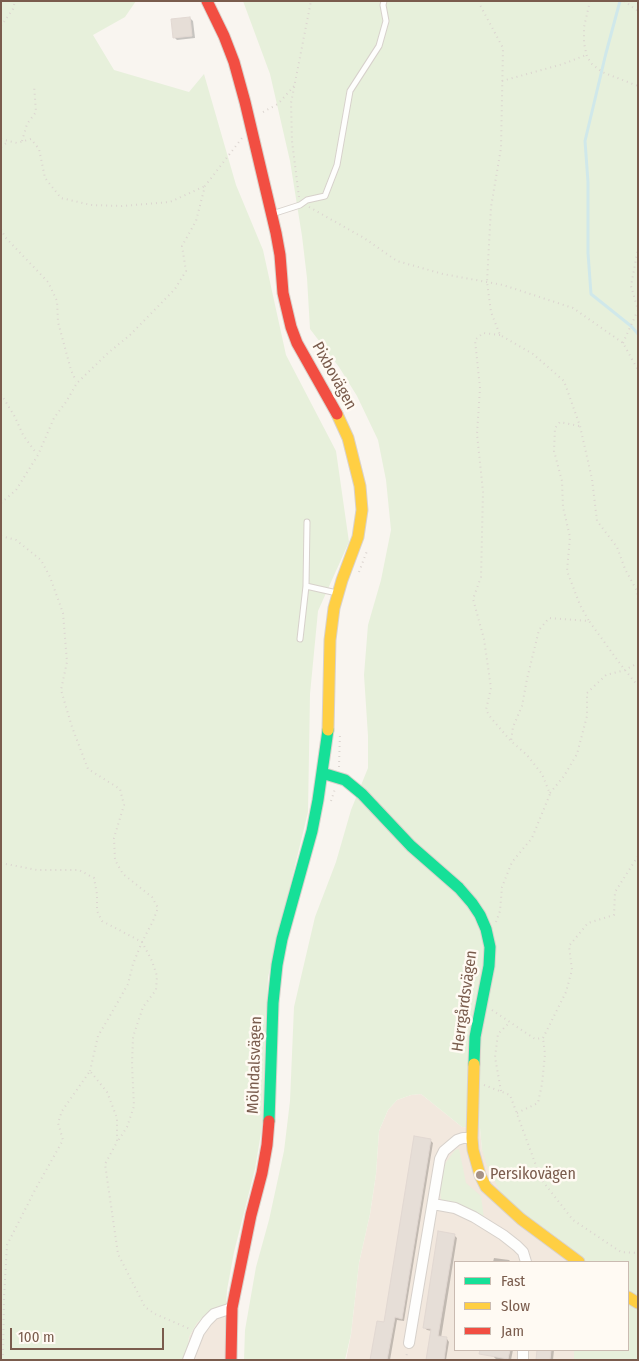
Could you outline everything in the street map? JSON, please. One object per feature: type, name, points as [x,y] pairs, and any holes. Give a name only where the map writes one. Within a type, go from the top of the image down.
[{"type":"street","name":"Pixbovägen","points":[[207,1],[224,36],[246,102],[272,214],[280,255],[283,293],[291,328],[297,343],[334,406],[344,427],[355,461],[360,486],[362,510],[360,527],[334,608],[330,640],[328,727],[322,773]]},
{"type":"street","name":"Herrgårdsvägen","points":[[322,773],[345,780],[362,794],[383,814],[411,846],[459,888],[478,912],[486,929],[490,947],[489,966],[475,1037],[473,1081],[472,1138],[473,1150],[480,1175],[486,1187],[521,1219],[578,1261]]},
{"type":"street","name":"Mölndalsvägen","points":[[230,1360],[232,1308],[267,1145],[273,1003],[277,965],[282,939],[312,831],[322,773]]},
{"type":"street","points":[[409,1343],[440,1159],[444,1151],[457,1140],[472,1138]]},
{"type":"street","points":[[433,1204],[455,1208],[474,1217],[517,1246],[523,1252],[526,1261]]},
{"type":"street","points":[[188,1360],[199,1332],[207,1321],[214,1314],[232,1308]]},
{"type":"lane","points":[[272,214],[300,205],[307,200],[325,196],[337,166],[350,91],[379,46],[382,38],[386,21],[384,1]]},
{"type":"lane","points":[[300,639],[306,586],[307,522]]},
{"type":"lane","points":[[306,586],[338,594]]},
{"type":"path","points":[[1,26],[16,1]]},
{"type":"path","points":[[311,1],[291,103],[292,141],[300,205],[320,212],[364,238],[396,261],[443,274],[504,285],[573,308],[623,343],[638,370]]},
{"type":"path","points":[[480,1],[480,5],[503,48],[501,148],[491,207],[487,282],[491,312],[500,335]]},
{"type":"path","points":[[480,5],[484,1]]},
{"type":"path","points":[[590,1],[584,27],[584,43],[592,64],[602,72],[638,86]]},
{"type":"path","points":[[624,1],[638,11]]},
{"type":"path","points":[[502,81],[563,64],[587,55]]},
{"type":"path","points":[[22,141],[26,124],[36,112],[34,85]]},
{"type":"path","points":[[263,112],[278,104],[294,86]]},
{"type":"path","points":[[1,502],[16,490],[38,455],[54,418],[77,383],[130,335],[176,289],[186,271],[182,246],[196,221],[205,186],[245,134]]},
{"type":"path","points":[[1,139],[17,143],[31,139],[39,149],[46,178],[60,198],[91,205],[122,206],[170,202],[205,186]]},
{"type":"path","points":[[1,147],[9,141]]},
{"type":"path","points":[[1,229],[5,237],[48,282],[51,288],[57,301],[58,322],[77,383]]},
{"type":"path","points":[[623,343],[638,310],[631,286],[638,248]]},
{"type":"path","points":[[550,794],[542,774],[527,755],[511,741],[486,710],[491,688],[484,639],[473,599],[481,577],[482,492],[477,434],[480,388],[475,340],[483,333],[500,335],[533,354],[564,381],[580,426],[592,479],[597,521],[617,547],[624,569],[637,590],[638,600]]},
{"type":"path","points":[[1,394],[23,435],[38,455]]},
{"type":"path","points":[[580,426],[560,422],[555,428],[554,451],[562,481],[563,508],[570,538],[567,571],[580,606],[589,621],[624,670],[638,686]]},
{"type":"path","points":[[1,536],[16,540],[41,560],[50,577],[63,612],[67,662],[61,690],[72,727],[88,769],[120,789],[124,805],[114,838],[115,860],[123,874],[152,897],[158,908],[133,964],[128,984],[98,1036],[90,1071],[62,1111],[58,1123],[63,1140],[42,1176],[7,1245],[3,1360]]},
{"type":"path","points":[[358,574],[367,551]]},
{"type":"path","points":[[511,741],[513,727],[522,706],[539,630],[549,618],[589,621]]},
{"type":"path","points":[[486,929],[495,924],[500,912],[502,887],[512,862],[532,838],[550,794],[564,776],[577,754],[587,716],[587,693],[606,675],[624,670],[638,663]]},
{"type":"path","points":[[329,803],[335,791],[337,777],[340,726]]},
{"type":"path","points":[[335,791],[341,793]]},
{"type":"path","points":[[517,1114],[538,1103],[545,1054],[543,1038],[566,992],[572,970],[570,946],[588,923],[614,914],[615,892],[638,856]]},
{"type":"path","points":[[1,863],[37,870],[79,870],[94,878],[96,912],[102,921],[142,942],[152,960],[157,976],[156,990],[144,1007],[134,1037],[132,1065],[134,1106],[127,1127],[105,1164],[118,1254],[145,1307],[155,1314],[199,1332]]},
{"type":"path","points":[[482,1003],[535,1039],[543,1038]]},
{"type":"path","points":[[501,1091],[495,1057],[498,1034],[510,1022]]},
{"type":"path","points":[[90,1071],[107,1092],[117,1118],[117,1142]]},
{"type":"path","points":[[473,1081],[510,1095],[541,1180],[573,1220],[621,1252],[638,1253]]},
{"type":"shaded area","points":[[421,1094],[462,1127],[480,1128],[482,1150],[520,1211],[571,1247],[567,1261],[454,1261],[454,1351],[574,1351],[574,1360],[346,1360],[351,1334],[359,1263],[370,1214],[376,1174],[379,1131],[388,1110],[397,1100]]},
{"type":"shaded area","points":[[226,1305],[225,1360],[186,1360],[189,1337],[197,1323],[209,1312]]},
{"type":"green space","points":[[1,1],[136,1],[125,17],[93,35],[114,70],[189,92],[204,74],[236,185],[263,250],[286,355],[336,451],[349,542],[318,611],[310,694],[308,812],[268,977],[263,1121],[255,1169],[234,1252],[226,1305],[209,1312],[197,1323],[189,1337],[186,1360],[1,1360]]},
{"type":"green space","points":[[243,1],[638,1],[638,1360],[574,1360],[574,1351],[629,1351],[629,1261],[567,1261],[570,1247],[520,1211],[500,1191],[488,1169],[482,1150],[480,1128],[462,1127],[421,1094],[397,1100],[388,1110],[379,1131],[376,1174],[370,1214],[359,1263],[351,1334],[345,1360],[244,1360],[245,1330],[256,1267],[269,1220],[284,1151],[290,1101],[294,1007],[315,917],[336,862],[351,810],[368,768],[364,675],[368,625],[381,580],[391,530],[386,480],[378,440],[357,396],[339,367],[310,329],[302,236],[290,161],[270,74]]},
{"type":"green space","points":[[459,1149],[466,1183],[481,1196],[484,1219],[441,1200],[440,1190],[444,1165],[455,1150]]},
{"type":"building","points":[[190,17],[192,36],[173,38],[171,19]]},
{"type":"building","points":[[414,1136],[431,1139],[402,1319],[395,1317],[387,1360],[370,1360],[377,1321],[384,1322]]},
{"type":"building","points":[[438,1231],[455,1234],[438,1336],[447,1337],[444,1360],[426,1360],[431,1329],[423,1328]]},
{"type":"building","points":[[480,1351],[510,1351],[508,1359],[479,1354]]},
{"type":"building","points":[[537,1351],[551,1351],[550,1360],[536,1360]]},
{"type":"waterway","points":[[620,1],[585,141],[588,182],[588,253],[591,294],[631,326],[638,334]]},
{"type":"traffic: fast","points":[[269,1121],[273,1003],[277,965],[282,939],[312,831],[328,730]]},
{"type":"traffic: fast","points":[[322,773],[345,780],[362,794],[411,846],[459,888],[480,915],[486,929],[490,947],[489,966],[475,1037],[474,1064]]},
{"type":"traffic: slow","points":[[328,730],[330,640],[334,608],[358,537],[362,510],[360,486],[348,438],[337,414]]},
{"type":"traffic: slow","points":[[474,1064],[473,1150],[480,1175],[486,1187],[521,1219],[578,1261]]},
{"type":"traffic: slow","points":[[629,1298],[638,1303]]},
{"type":"traffic: jam","points":[[207,1],[234,62],[245,102],[276,233],[283,293],[291,327],[297,343],[337,414]]},
{"type":"traffic: jam","points":[[231,1360],[232,1308],[251,1215],[262,1173],[269,1121]]},
{"type":"place","name":"Persikovägen","points":[[480,1175]]}]
